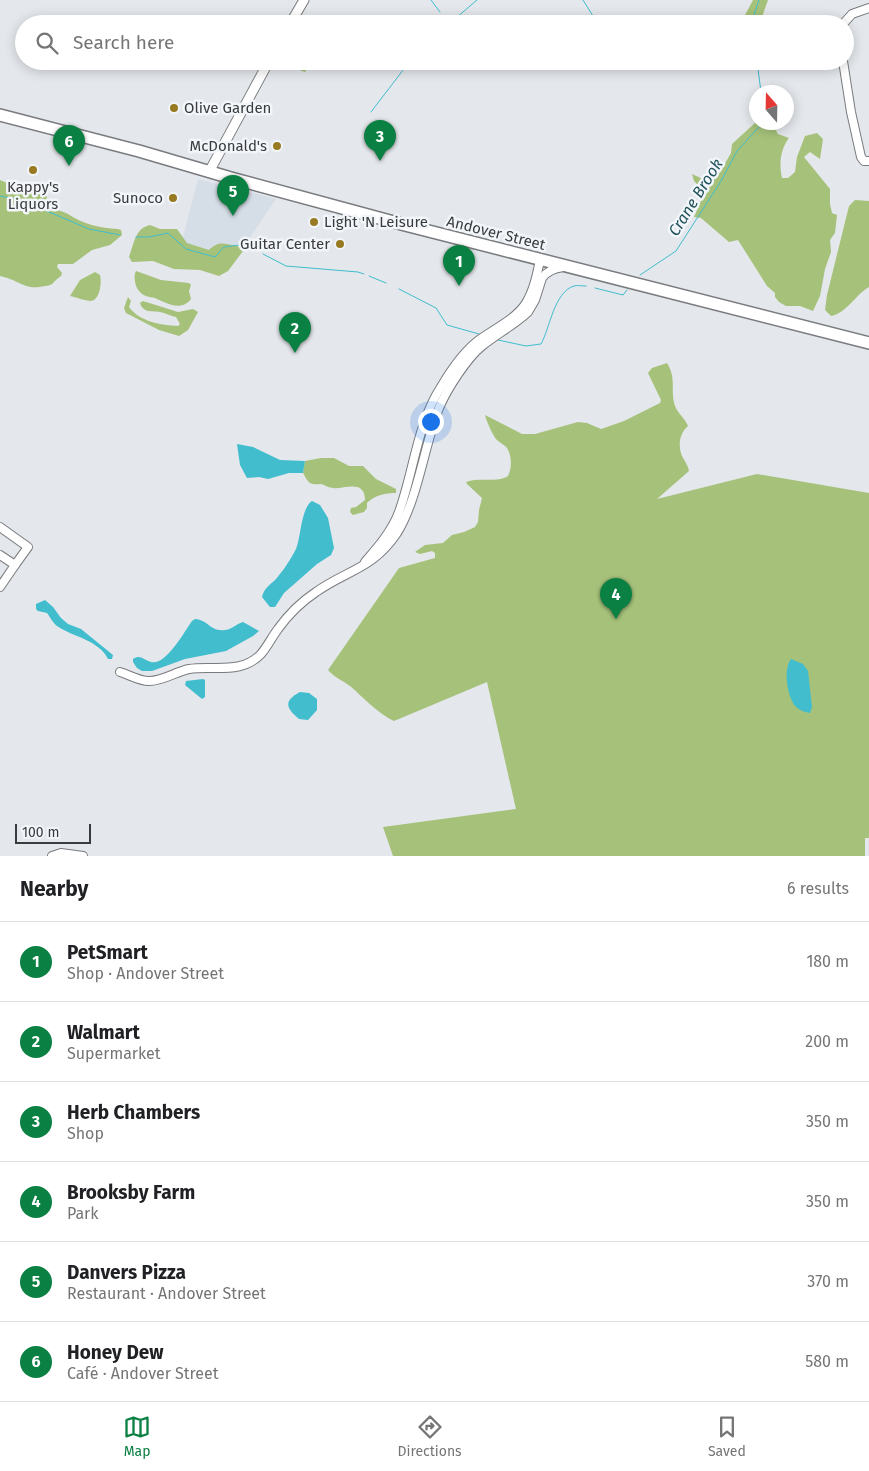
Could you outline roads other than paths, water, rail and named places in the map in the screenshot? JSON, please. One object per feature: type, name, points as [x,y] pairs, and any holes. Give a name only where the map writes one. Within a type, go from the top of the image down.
[{"type":"highway","name":"Andover Street","points":[[0,115],[540,260],[869,343]]},
{"type":"main road","points":[[295,15],[304,0]]},
{"type":"main road","points":[[209,172],[264,70]]},
{"type":"street","points":[[851,15],[869,8]]},
{"type":"street","points":[[844,70],[861,157],[869,161]]},
{"type":"street","points":[[351,572],[378,547],[399,513],[425,422],[441,386],[466,351],[521,310],[531,293],[540,260]]},
{"type":"street","points":[[120,672],[140,680],[154,681],[188,669],[231,668],[247,664],[261,654],[284,622],[304,602],[324,587],[378,556],[401,525],[410,504],[440,406],[468,362],[481,347],[528,312],[532,307],[545,274],[557,268],[567,266]]},
{"type":"street","points":[[0,527],[28,547],[0,587]]},
{"type":"street","points":[[0,555],[15,565]]},
{"type":"street","points":[[52,856],[61,853],[83,856]]},
{"type":"water","points":[[237,444],[253,447],[280,460],[305,461],[303,473],[289,473],[268,479],[259,477],[247,478],[240,465]]},
{"type":"water","points":[[312,501],[320,505],[328,518],[334,548],[331,555],[317,564],[284,593],[275,607],[270,607],[262,597],[263,594],[294,553],[306,510]]},
{"type":"water","points":[[45,600],[68,624],[81,629],[113,655],[112,659],[108,659],[92,643],[57,626],[47,613],[38,611],[36,604]]},
{"type":"water","points":[[195,619],[220,630],[229,629],[243,622],[259,631],[226,651],[185,659],[152,671],[142,671],[137,668],[133,659],[140,657],[151,662],[157,662],[163,659]]},
{"type":"water","points":[[791,659],[803,664],[808,671],[812,707],[810,713],[802,711],[792,702],[787,682],[787,669]]},
{"type":"water","points":[[205,680],[205,697],[202,699],[185,685],[186,681]]},
{"type":"water","points":[[300,692],[309,693],[317,699],[317,710],[308,720],[299,719],[288,705],[291,698]]},
{"type":"waterway","points":[[431,0],[440,12]]},
{"type":"waterway","points":[[460,15],[477,0]]},
{"type":"waterway","points":[[583,0],[592,15]]},
{"type":"waterway","name":"Crane Brook","points":[[754,15],[759,0]]},
{"type":"waterway","points":[[371,112],[403,70]]},
{"type":"waterway","name":"Crane Brook","points":[[758,70],[760,85]]},
{"type":"waterway","name":"Crane Brook","points":[[640,275],[676,251],[721,181],[737,151],[756,130]]},
{"type":"waterway","name":"Crane Brook","points":[[0,196],[21,200],[89,229],[120,235]]},
{"type":"waterway","name":"Crane Brook","points":[[136,237],[149,237],[168,233],[186,249],[215,257],[224,247],[239,245],[251,247]]},
{"type":"waterway","name":"Crane Brook","points":[[263,254],[286,266],[364,274]]},
{"type":"waterway","name":"Crane Brook","points":[[369,276],[386,283]]},
{"type":"waterway","name":"Crane Brook","points":[[498,340],[526,346],[541,344],[553,311],[562,295],[574,286],[586,286]]},
{"type":"waterway","name":"Crane Brook","points":[[595,288],[623,295],[627,290]]},
{"type":"waterway","name":"Crane Brook","points":[[399,289],[436,308],[447,325],[479,334]]},
{"type":"place","name":"Olive Garden","points":[[174,108]]},
{"type":"place","name":"McDonald's","points":[[277,146]]},
{"type":"place","name":"Herb Chambers","points":[[380,161]]},
{"type":"place","name":"Honey Dew","points":[[69,166]]},
{"type":"place","name":"Kappy's Liquors","points":[[33,170]]},
{"type":"place","name":"Sunoco","points":[[173,198]]},
{"type":"place","name":"Danvers Pizza","points":[[233,216]]},
{"type":"place","name":"Light 'N Leisure","points":[[314,222]]},
{"type":"place","name":"Guitar Center","points":[[340,244]]},
{"type":"place","name":"PetSmart","points":[[459,286]]},
{"type":"place","name":"Walmart","points":[[295,353]]},
{"type":"place","name":"Brooksby Farm","points":[[616,619]]}]
